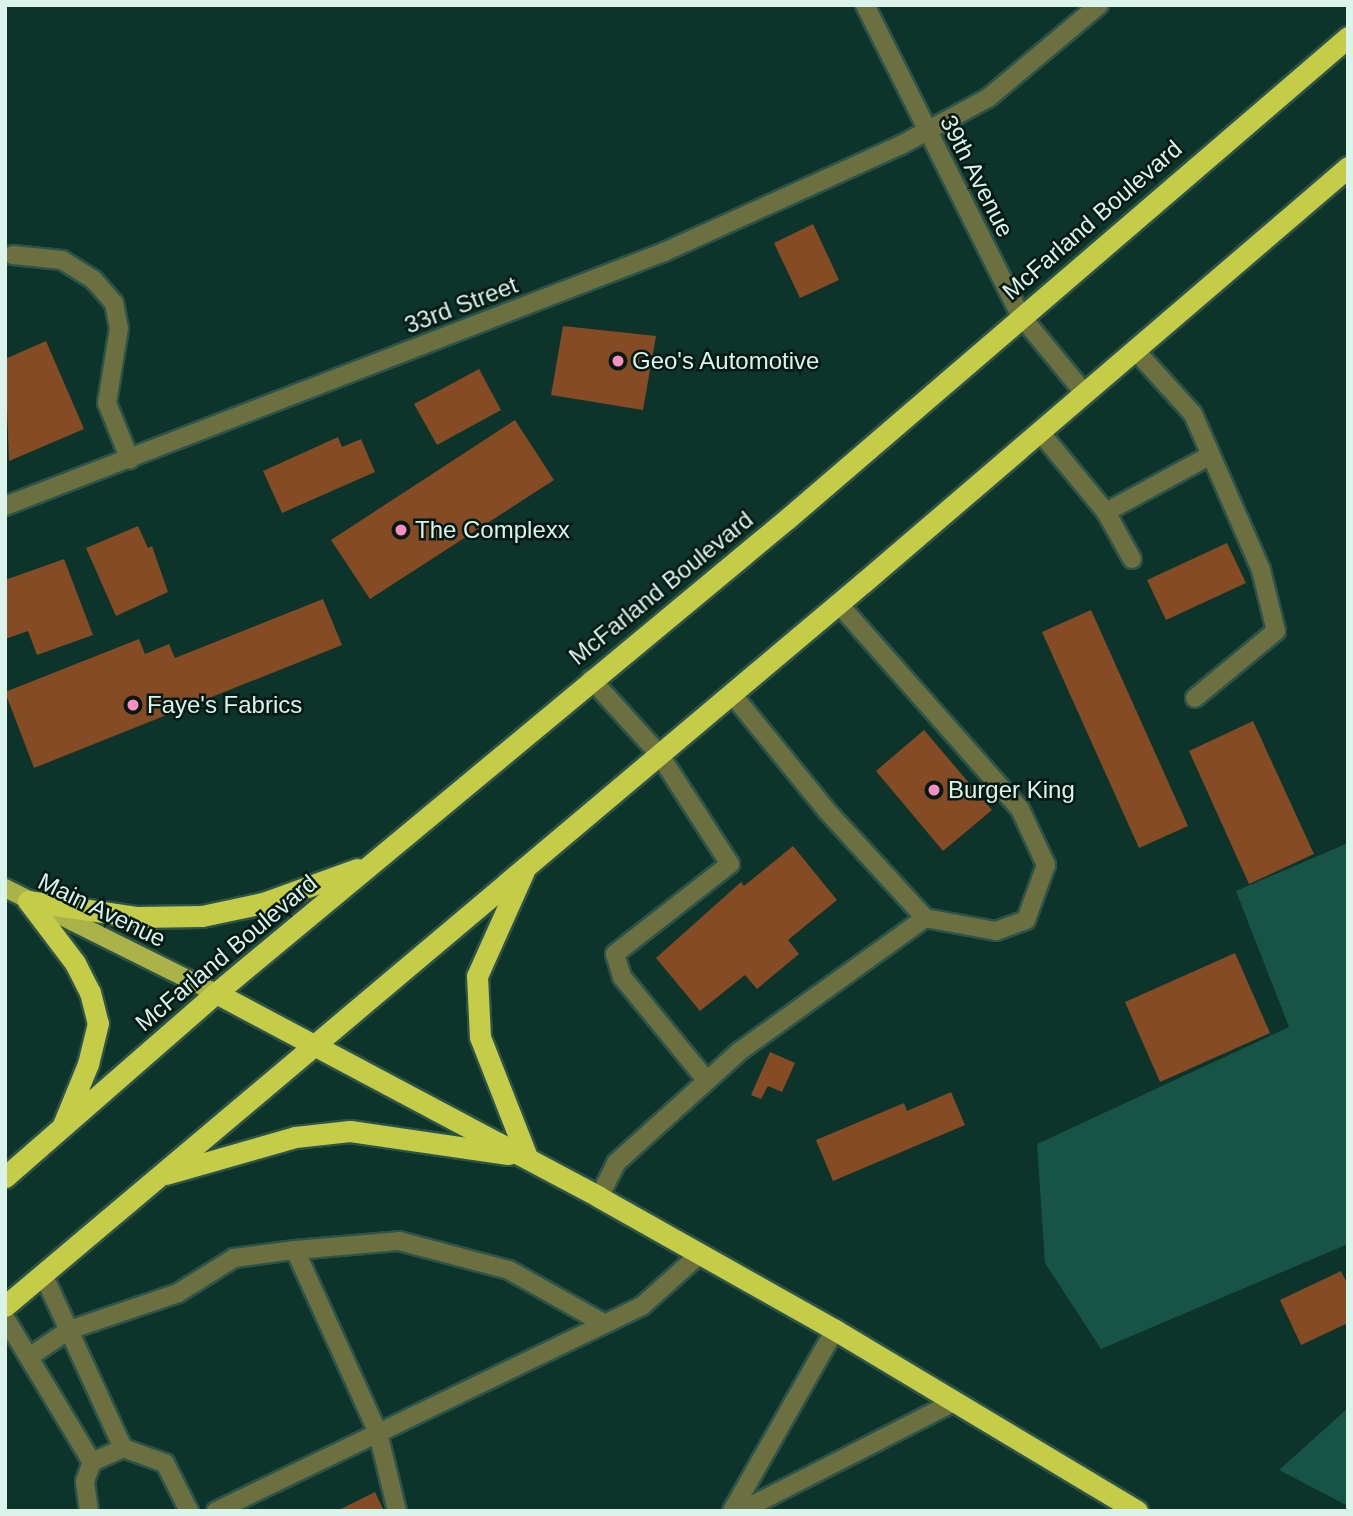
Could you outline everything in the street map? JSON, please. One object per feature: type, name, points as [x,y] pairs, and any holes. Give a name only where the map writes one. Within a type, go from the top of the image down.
[{"type":"highway","name":"McFarland Boulevard","points":[[5,1177],[61,1131],[216,993],[787,519],[1348,37]]},
{"type":"highway","points":[[5,1306],[311,1045],[732,694],[1348,167]]},
{"type":"highway","points":[[28,901],[136,917],[202,916],[264,903],[372,864]]},
{"type":"highway","points":[[526,866],[477,976],[480,1037],[527,1157]]},
{"type":"highway","points":[[28,901],[75,963],[90,992],[98,1023],[88,1064],[61,1131]]},
{"type":"highway","points":[[216,993],[527,1157],[700,1254],[835,1330],[1137,1511]]},
{"type":"highway","points":[[156,1177],[295,1137],[350,1131],[527,1157]]},
{"type":"main road","name":"Main Avenue","points":[[5,888],[216,993]]},
{"type":"street","name":"39th Avenue","points":[[865,5],[1021,316],[1085,394]]},
{"type":"street","name":"33rd Street","points":[[5,506],[664,252],[927,133],[988,97],[1099,5]]},
{"type":"street","points":[[13,255],[62,260],[93,279],[114,303],[118,328],[107,403],[130,460]]},
{"type":"street","points":[[1136,351],[1193,414],[1261,569],[1276,631],[1195,698]]},
{"type":"street","points":[[1040,432],[1106,512],[1132,559]]},
{"type":"street","points":[[1106,512],[1211,455]]},
{"type":"street","points":[[732,694],[828,812],[925,918],[982,930],[1014,928],[1026,920],[1035,905],[1046,865],[1020,809],[838,603]]},
{"type":"street","points":[[591,679],[659,754],[730,864],[615,954],[622,977],[707,1081]]},
{"type":"street","points":[[598,1197],[616,1163],[740,1051],[925,918]]},
{"type":"street","points":[[29,1357],[69,1330],[178,1293],[234,1258],[399,1241],[509,1269],[605,1324]]},
{"type":"street","points":[[295,1250],[378,1433],[397,1511]]},
{"type":"street","points":[[216,1511],[642,1306],[700,1254]]},
{"type":"street","points":[[43,1274],[124,1448]]},
{"type":"street","points":[[5,1318],[92,1462]]},
{"type":"street","points":[[732,1511],[835,1330]]},
{"type":"street","points":[[741,1511],[954,1402]]},
{"type":"street","points":[[89,1511],[85,1480],[92,1462],[124,1448],[165,1463],[189,1511]]},
{"type":"green space","points":[[1348,843],[1348,1244],[1101,1349],[1045,1263],[1037,1144],[1289,1027],[1236,891]]},
{"type":"green space","points":[[1348,1408],[1348,1506],[1279,1470]]},
{"type":"building","points":[[813,224],[839,280],[800,298],[774,243]]},
{"type":"building","points":[[563,326],[656,336],[643,410],[551,395]]},
{"type":"building","points":[[46,341],[84,429],[9,461],[5,359]]},
{"type":"building","points":[[479,369],[501,410],[437,445],[414,404]]},
{"type":"building","points":[[515,420],[554,480],[370,599],[331,540]]},
{"type":"building","points":[[338,437],[342,447],[361,439],[375,472],[282,513],[263,471]]},
{"type":"building","points":[[138,526],[148,548],[152,546],[168,592],[116,616],[86,548]]},
{"type":"building","points":[[1227,543],[1246,583],[1166,620],[1147,580]]},
{"type":"building","points":[[64,559],[93,635],[37,655],[28,631],[5,639],[5,580]]},
{"type":"building","points":[[323,599],[342,645],[34,768],[5,692],[139,639],[145,654],[169,644],[175,658]]},
{"type":"building","points":[[1091,610],[1188,826],[1139,848],[1042,632]]},
{"type":"building","points":[[1253,721],[1314,854],[1249,884],[1189,751]]},
{"type":"building","name":"Burger King","points":[[924,730],[992,810],[943,851],[876,771]]},
{"type":"building","points":[[793,846],[837,900],[788,940],[799,954],[757,989],[745,975],[700,1011],[656,958],[741,882],[744,886]]},
{"type":"building","points":[[1235,953],[1270,1033],[1160,1082],[1125,1002]]},
{"type":"building","points":[[770,1052],[795,1063],[782,1092],[768,1086],[761,1099],[751,1095]]},
{"type":"building","points":[[951,1092],[965,1125],[833,1181],[816,1140],[904,1103],[907,1111]]},
{"type":"building","points":[[1341,1271],[1348,1285],[1348,1323],[1301,1345],[1280,1300]]},
{"type":"building","points":[[375,1492],[384,1511],[337,1511]]},
{"type":"place","name":"Geo's Automotive","points":[[618,361]]},
{"type":"place","name":"The Complexx","points":[[401,530]]},
{"type":"place","name":"Faye's Fabrics","points":[[133,705]]},
{"type":"place","name":"Burger King","points":[[934,790]]}]
